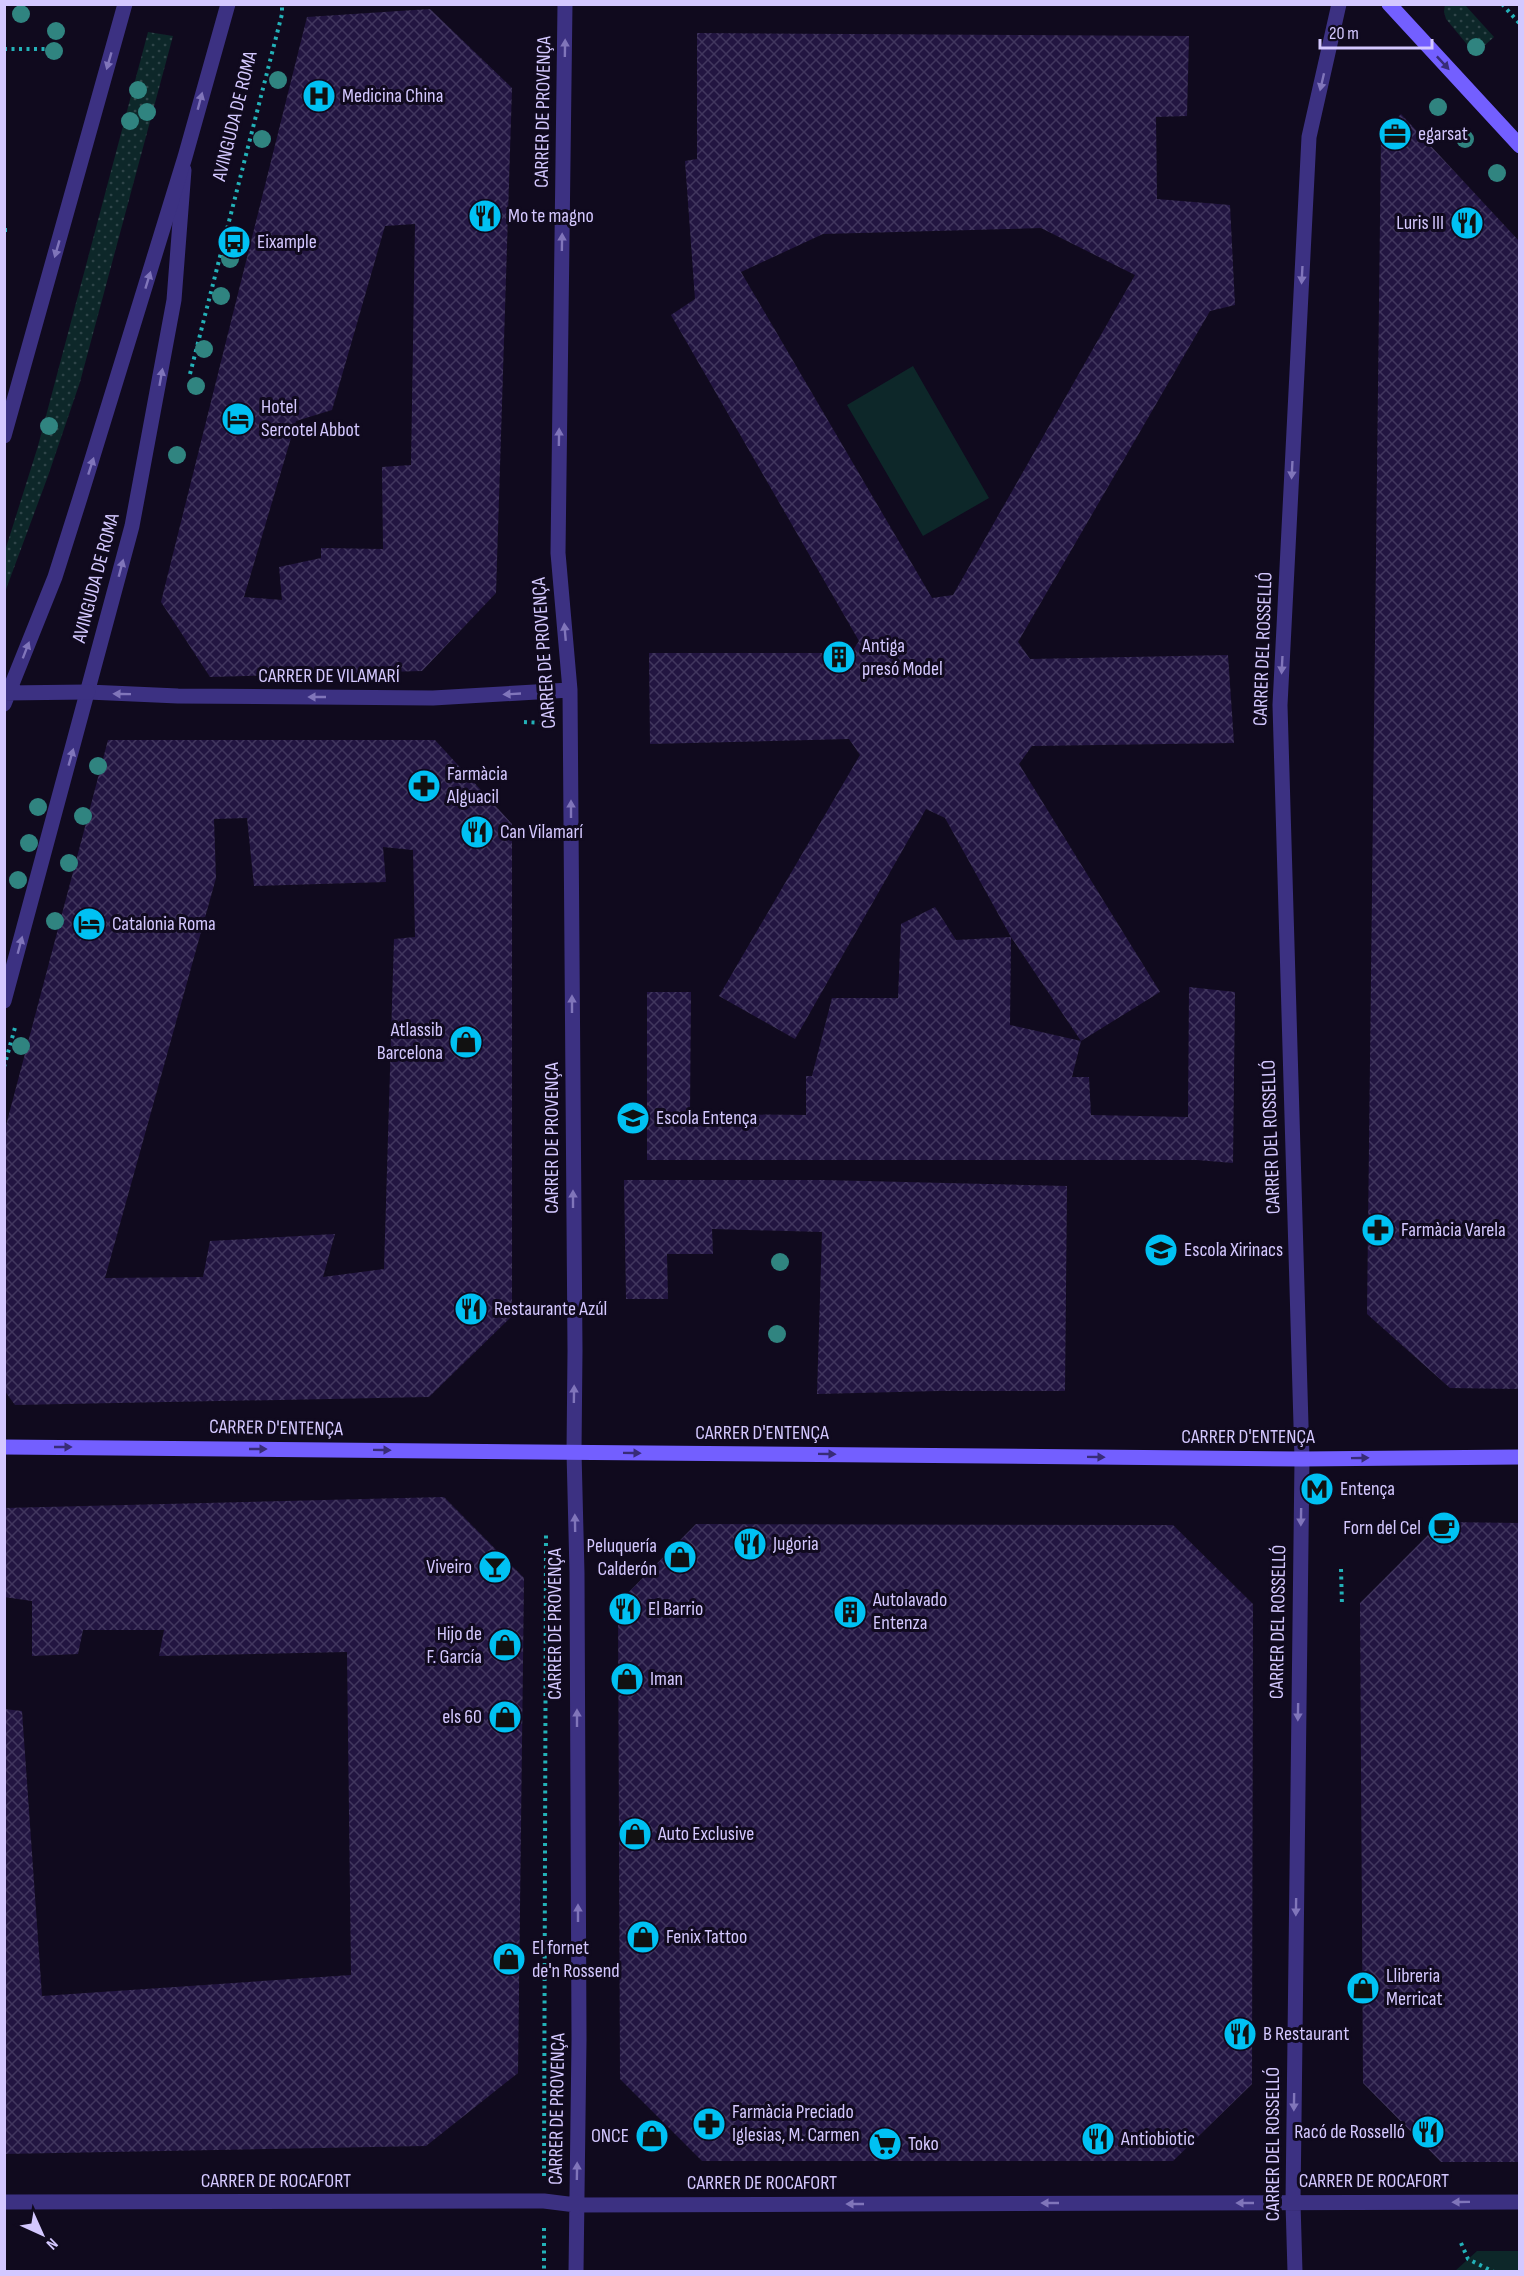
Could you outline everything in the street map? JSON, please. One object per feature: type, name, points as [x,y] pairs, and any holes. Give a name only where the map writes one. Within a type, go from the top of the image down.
[{"type":"main road","points":[[1389,4],[1520,146]]},
{"type":"main road","name":"CARRER D'ENTENÇA","points":[[4,1447],[1302,1459],[1520,1457]]},
{"type":"street","points":[[4,436],[125,4]]},
{"type":"street","name":"AVINGUDA DE ROMA","points":[[6,697],[55,577],[118,380],[185,158],[228,4]]},
{"type":"street","name":"CARRER DE PROVENÇA","points":[[565,4],[558,553],[570,690],[575,1352],[573,1452],[577,1573],[579,2040],[576,2271]]},
{"type":"street","name":"CARRER DEL ROSSELLÓ","points":[[1295,2271],[1293,2203],[1302,1459],[1280,705],[1309,137],[1339,4]]},
{"type":"street","name":"AVINGUDA DE ROMA","points":[[4,1001],[132,526],[152,429],[174,300],[185,158]]},
{"type":"street","name":"CARRER DE VILAMARÍ","points":[[6,697],[88,692],[178,696],[433,698],[570,690]]},
{"type":"street","name":"CARRER DE ROCAFORT","points":[[4,2202],[544,2201],[576,2205],[1520,2202]]},
{"type":"path","name":"AVINGUDA DE ROMA","points":[[188,384],[282,14],[282,4]]},
{"type":"path","points":[[1502,4],[1520,24]]},
{"type":"path","points":[[4,49],[63,49]]},
{"type":"path","points":[[1341,1569],[1342,1606]]},
{"type":"path","name":"CARRER DE PROVENÇA","points":[[544,2271],[546,1573]]},
{"type":"path","points":[[1376,2133],[1385,2130]]},
{"type":"path","points":[[1461,2243],[1468,2259],[1494,2271]]},
{"type":"green space","points":[[1445,4],[1465,5],[1494,37],[1475,54],[1446,19]]},
{"type":"green space","points":[[148,32],[173,36],[80,382],[5,592],[5,551],[38,446]]},
{"type":"green space","points":[[913,366],[989,498],[923,536],[847,405]]},
{"type":"green space","points":[[1477,2251],[1519,2251],[1519,2271],[1455,2271]]},
{"type":"building","points":[[430,9],[512,88],[496,593],[422,671],[210,677],[161,602],[307,17]],"holes":[[[415,224],[411,465],[382,467],[383,549],[321,548],[321,558],[279,567],[282,600],[244,597],[296,421],[332,410],[385,226]]]},
{"type":"building","name":"Antiga presó Model","points":[[697,33],[1189,36],[1187,116],[1156,117],[1157,199],[1230,205],[1235,305],[1210,311],[1018,642],[1030,659],[1228,655],[1234,743],[1032,746],[1019,764],[1160,992],[1081,1041],[1011,937],[945,818],[926,809],[795,1039],[719,996],[860,755],[849,739],[650,744],[649,653],[851,653],[859,641],[671,315],[695,299],[685,161],[697,159]],"holes":[[[1041,228],[1135,275],[953,595],[932,598],[741,272],[823,234]]]},
{"type":"building","points":[[1401,114],[1520,242],[1520,1389],[1450,1388],[1367,1314],[1381,136]]},
{"type":"building","points":[[108,740],[435,740],[512,824],[512,1316],[429,1397],[15,1405],[4,1390],[4,1133]],"holes":[[[247,818],[254,886],[386,882],[383,847],[413,850],[415,937],[394,939],[384,1269],[323,1277],[335,1234],[210,1241],[203,1277],[105,1278],[216,878],[214,819]]]},
{"type":"building","points":[[935,907],[956,940],[1011,937],[1010,1025],[1081,1041],[1072,1077],[1089,1077],[1091,1115],[1188,1117],[1189,987],[1235,992],[1233,1163],[1197,1160],[647,1160],[647,992],[691,992],[690,1114],[806,1115],[806,1076],[812,1076],[832,998],[898,998],[901,924]]},
{"type":"building","points":[[624,1180],[823,1180],[1067,1186],[1065,1391],[817,1394],[822,1232],[712,1229],[713,1254],[667,1254],[668,1299],[626,1299]]},
{"type":"building","points":[[444,1497],[524,1578],[518,2073],[426,2146],[4,2154],[4,1709],[22,1711],[42,1996],[351,1975],[347,1652],[159,1656],[164,1630],[83,1630],[78,1654],[32,1656],[32,1601],[4,1597],[4,1508]]},
{"type":"building","points":[[1441,1522],[1520,1523],[1520,2162],[1441,2162],[1363,2083],[1360,1603]]},
{"type":"building","points":[[696,1524],[1173,1525],[1253,1604],[1252,2084],[1173,2161],[702,2161],[620,2079],[618,1603]]},
{"type":"place","name":"Medicina China","points":[[319,96]]},
{"type":"place","name":"egarsat","points":[[1395,134]]},
{"type":"place","name":"Mo te magno","points":[[485,216]]},
{"type":"place","name":"Luris III","points":[[1467,223]]},
{"type":"place","name":"Eixample","points":[[234,242]]},
{"type":"place","name":"Hotel Sercotel Abbot","points":[[238,419]]},
{"type":"place","name":"Antiga presó Model","points":[[839,657]]},
{"type":"place","name":"Farmàcia Alguacil","points":[[424,786]]},
{"type":"place","name":"Can Vilamarí","points":[[477,832]]},
{"type":"place","name":"Catalonia Roma","points":[[89,924]]},
{"type":"place","name":"Atlassib Barcelona","points":[[466,1042]]},
{"type":"place","name":"Escola Entença","points":[[633,1118]]},
{"type":"place","name":"Farmàcia Varela","points":[[1378,1230]]},
{"type":"place","name":"Escola Xirinacs","points":[[1161,1250]]},
{"type":"place","name":"Restaurante Azúl","points":[[471,1309]]},
{"type":"place","name":"Entença","points":[[1317,1489]]},
{"type":"place","name":"Forn del Cel","points":[[1444,1528]]},
{"type":"place","name":"Jugoria","points":[[750,1544]]},
{"type":"place","name":"Peluquería Calderón","points":[[680,1557]]},
{"type":"place","name":"Viveiro","points":[[495,1567]]},
{"type":"place","name":"El Barrio","points":[[625,1609]]},
{"type":"place","name":"Autolavado Entenza","points":[[850,1612]]},
{"type":"place","name":"Hijo de F. García","points":[[505,1645]]},
{"type":"place","name":"Iman","points":[[627,1679]]},
{"type":"place","name":"els 60","points":[[505,1717]]},
{"type":"place","name":"Auto Exclusive","points":[[635,1834]]},
{"type":"place","name":"Fenix Tattoo","points":[[643,1937]]},
{"type":"place","name":"El fornet de'n Rossend","points":[[509,1959]]},
{"type":"place","name":"Llibreria Merricat","points":[[1363,1988]]},
{"type":"place","name":"B Restaurant","points":[[1240,2034]]},
{"type":"place","name":"Farmàcia Preciado Iglesias, M. Carmen","points":[[709,2124]]},
{"type":"place","name":"Racó de Rosselló","points":[[1428,2132]]},
{"type":"place","name":"ONCE","points":[[652,2136]]},
{"type":"place","name":"Antiobiotic","points":[[1098,2139]]},
{"type":"place","name":"Toko","points":[[885,2144]]}]
